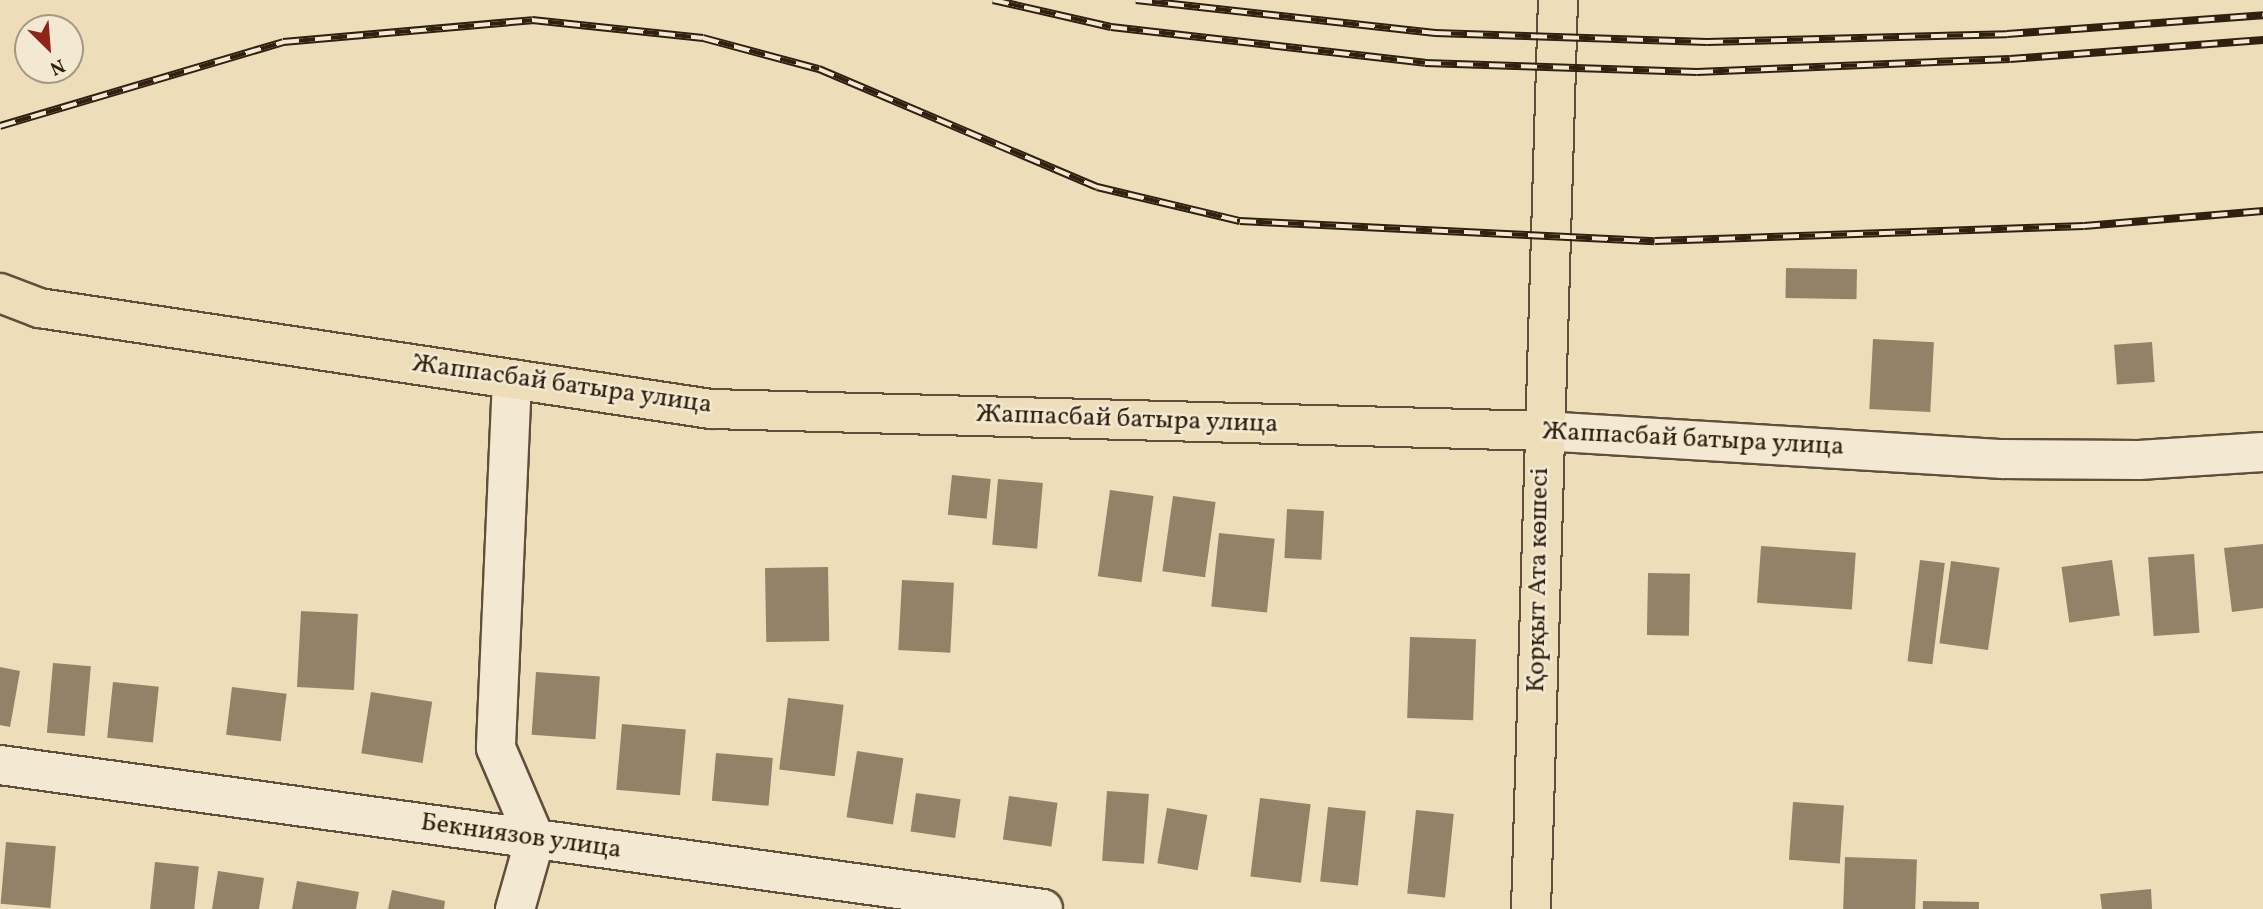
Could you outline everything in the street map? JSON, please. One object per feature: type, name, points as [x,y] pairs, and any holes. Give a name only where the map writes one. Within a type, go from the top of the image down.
[{"type":"main road","name":"Қорқыт Ата көшесі","points":[[1531,909],[1543,431],[1558,0]]},
{"type":"main road","name":"Жаппасбай батыра улица","points":[[0,293],[39,308],[712,409],[1543,431]]},
{"type":"street","points":[[512,379],[496,748],[534,839],[514,909]]},
{"type":"street","name":"Жаппасбай батыра улица","points":[[1543,431],[2003,459],[2139,460],[2263,452]]},
{"type":"street","name":"Бекниязов улица","points":[[0,765],[1043,909]]},
{"type":"building","points":[[1786,268],[1857,269],[1856,299],[1785,298]]},
{"type":"building","points":[[1873,339],[1934,342],[1930,412],[1869,409]]},
{"type":"building","points":[[2152,342],[2155,382],[2117,385],[2114,345]]},
{"type":"building","points":[[952,475],[991,479],[987,519],[948,515]]},
{"type":"building","points":[[998,479],[1043,483],[1037,549],[992,545]]},
{"type":"building","points":[[1110,490],[1154,496],[1141,582],[1098,576]]},
{"type":"building","points":[[1173,496],[1216,502],[1205,577],[1162,571]]},
{"type":"building","points":[[1287,509],[1324,511],[1321,560],[1284,558]]},
{"type":"building","points":[[1219,533],[1275,539],[1267,612],[1211,607]]},
{"type":"building","points":[[2263,544],[2263,608],[2232,612],[2224,548]]},
{"type":"building","points":[[1761,546],[1856,553],[1852,609],[1757,603]]},
{"type":"building","points":[[2194,554],[2200,633],[2154,636],[2148,557]]},
{"type":"building","points":[[1920,560],[1945,563],[1932,664],[1908,661]]},
{"type":"building","points":[[2112,560],[2120,615],[2069,623],[2061,567]]},
{"type":"building","points":[[1951,561],[2000,568],[1988,650],[1939,643]]},
{"type":"building","points":[[828,567],[829,641],[766,642],[765,568]]},
{"type":"building","points":[[1648,573],[1690,574],[1689,636],[1647,635]]},
{"type":"building","points":[[902,580],[954,583],[950,653],[898,650]]},
{"type":"building","points":[[301,611],[358,614],[354,690],[297,687]]},
{"type":"building","points":[[1410,637],[1476,639],[1473,720],[1407,718]]},
{"type":"building","points":[[53,663],[91,666],[85,736],[47,733]]},
{"type":"building","points":[[0,667],[20,671],[10,727],[0,725]]},
{"type":"building","points":[[536,672],[600,676],[595,739],[532,735]]},
{"type":"building","points":[[113,682],[159,687],[153,743],[107,738]]},
{"type":"building","points":[[232,687],[287,694],[281,741],[226,735]]},
{"type":"building","points":[[371,692],[432,702],[423,763],[361,753]]},
{"type":"building","points":[[788,698],[844,705],[835,776],[779,769]]},
{"type":"building","points":[[622,724],[686,730],[680,795],[616,790]]},
{"type":"building","points":[[857,751],[903,758],[893,825],[847,817]]},
{"type":"building","points":[[716,753],[773,758],[769,806],[712,801]]},
{"type":"building","points":[[1107,791],[1149,794],[1144,864],[1102,861]]},
{"type":"building","points":[[916,793],[961,799],[955,838],[911,832]]},
{"type":"building","points":[[1009,796],[1058,803],[1051,846],[1003,840]]},
{"type":"building","points":[[1260,798],[1311,804],[1301,883],[1250,876]]},
{"type":"building","points":[[1793,802],[1844,806],[1840,863],[1789,860]]},
{"type":"building","points":[[1328,807],[1366,811],[1358,886],[1320,882]]},
{"type":"building","points":[[1167,808],[1207,815],[1198,870],[1157,863]]},
{"type":"building","points":[[1416,810],[1454,814],[1445,898],[1407,894]]},
{"type":"building","points":[[6,842],[56,846],[50,908],[1,904]]},
{"type":"building","points":[[1845,857],[1917,860],[1915,909],[1843,909]]},
{"type":"building","points":[[155,862],[199,867],[194,909],[150,909]]},
{"type":"building","points":[[218,871],[264,878],[259,909],[212,909]]},
{"type":"building","points":[[297,881],[359,892],[356,909],[292,909]]},
{"type":"building","points":[[2151,889],[2152,909],[2102,909],[2100,894]]},
{"type":"building","points":[[392,890],[445,901],[444,909],[388,909]]},
{"type":"building","points":[[1923,901],[1979,902],[1979,909],[1923,909]]},
{"type":"railway","points":[[993,0],[1111,27],[1425,63],[1697,72],[2010,59],[2263,40]]},
{"type":"railway","points":[[1136,0],[1435,33],[1707,42],[2007,34],[2263,15]]},
{"type":"railway","points":[[0,126],[283,42],[532,20],[703,38],[819,69],[1097,187],[1240,221],[1655,241],[2084,226],[2263,211]]}]
